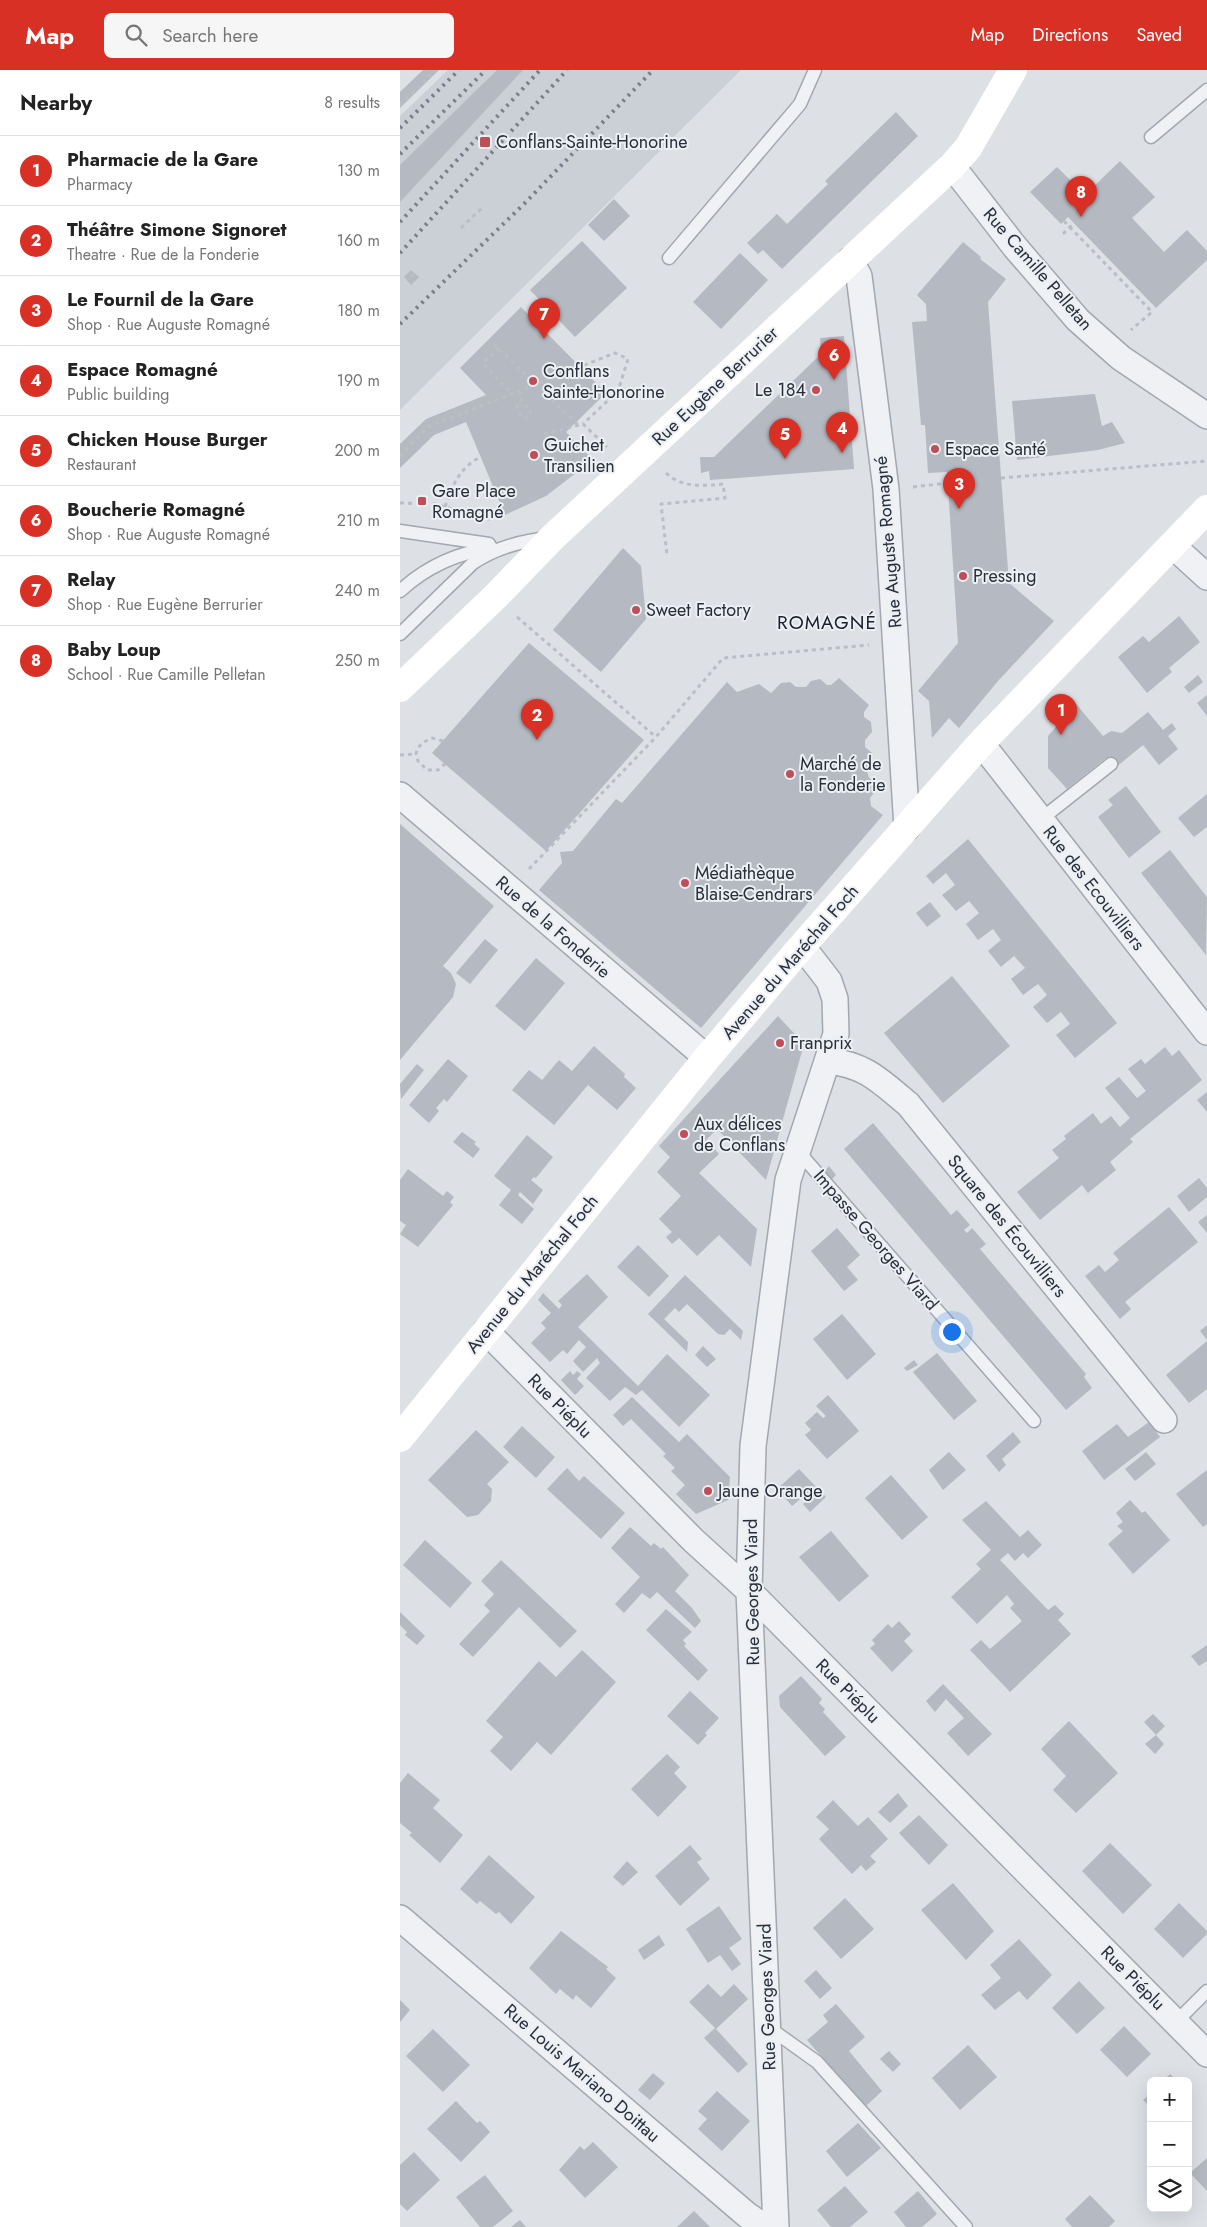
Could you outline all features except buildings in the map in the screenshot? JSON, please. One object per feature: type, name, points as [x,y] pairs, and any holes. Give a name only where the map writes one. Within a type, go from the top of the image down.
[{"type":"main road","name":"Rue Eugène Berrurier","points":[[400,688],[496,596],[553,537],[952,166],[968,148],[1013,70]]},
{"type":"main road","name":"Avenue du Maréchal Foch","points":[[400,1438],[707,1058],[802,946],[981,743],[1207,510]]},
{"type":"street","name":"Rue Camille Pelletan","points":[[952,166],[1015,247],[1078,320],[1121,358],[1207,416]]},
{"type":"street","name":"Rue Auguste Romagné","points":[[850,260],[859,276],[886,489],[907,828]]},
{"type":"street","points":[[1173,546],[1207,578]]},
{"type":"street","name":"Rue des Ecouvilliers","points":[[981,743],[1207,1032]]},
{"type":"street","name":"Rue de la Fonderie","points":[[400,794],[707,1058]]},
{"type":"street","name":"Rue Georges Viard","points":[[776,2227],[750,1591],[753,1446],[788,1180],[829,1061],[836,1034],[835,999],[828,981],[802,946]]},
{"type":"street","name":"Square des Écouvilliers","points":[[829,1061],[850,1063],[874,1076],[908,1104],[1164,1420]]},
{"type":"street","name":"Rue Piéplu","points":[[486,1331],[693,1540],[750,1591],[1207,2054]]},
{"type":"street","name":"Rue Louis Mariano Doittau","points":[[400,1918],[747,2215],[764,2227]]},
{"type":"lane","points":[[669,258],[800,104],[815,70]]},
{"type":"lane","points":[[1152,137],[1207,90]]},
{"type":"lane","points":[[404,535],[509,546]]},
{"type":"lane","points":[[400,591],[420,575],[467,551],[509,546],[553,537]]},
{"type":"lane","points":[[400,634],[473,563],[485,555],[509,546]]},
{"type":"lane","points":[[1040,820],[1111,764]]},
{"type":"lane","name":"Impasse Georges Viard","points":[[797,1150],[1034,1421]]},
{"type":"lane","points":[[1176,2022],[1207,1991]]},
{"type":"lane","points":[[768,2027],[817,2062],[966,2227]]},
{"type":"path","points":[[400,104],[436,70]]},
{"type":"path","points":[[461,228],[483,207]]},
{"type":"path","points":[[1064,221],[1152,312],[1110,348]]},
{"type":"path","points":[[1063,234],[1074,223]]},
{"type":"path","points":[[411,277],[415,273]]},
{"type":"path","points":[[494,344],[578,425]]},
{"type":"path","points":[[499,348],[483,363],[512,394]]},
{"type":"path","points":[[400,456],[428,427],[614,353],[628,359],[618,392],[584,424],[544,434]]},
{"type":"path","points":[[519,390],[522,399],[517,406],[520,415],[525,418],[530,416],[530,408],[525,406],[521,408]]},
{"type":"path","points":[[584,424],[611,452]]},
{"type":"path","points":[[445,507],[455,478],[467,464],[480,457]]},
{"type":"path","points":[[1001,478],[1207,461]]},
{"type":"path","points":[[663,471],[680,482],[701,486],[723,484],[725,498],[661,504],[667,555]]},
{"type":"path","points":[[886,489],[948,483]]},
{"type":"path","points":[[400,503],[435,504],[498,522]]},
{"type":"path","points":[[515,615],[656,737]]},
{"type":"path","points":[[510,889],[656,737],[723,658],[896,643]]},
{"type":"path","points":[[443,741],[432,738],[420,744],[416,754],[418,761],[427,770],[438,770],[446,764]]},
{"type":"path","points":[[400,754],[416,754]]},
{"type":"shaded area","points":[[448,70],[741,70],[400,410],[400,116]]},
{"type":"railway","points":[[400,128],[459,70]]},
{"type":"railway","points":[[400,154],[486,70]]},
{"type":"railway","points":[[400,222],[540,70]]},
{"type":"railway","points":[[400,253],[567,70]]},
{"type":"railway","points":[[400,324],[526,202],[653,70]]},
{"type":"place","name":"Conflans-Sainte-Honorine","points":[[485,142]]},
{"type":"place","name":"Baby Loup","points":[[1081,217]]},
{"type":"place","name":"Relay","points":[[544,339]]},
{"type":"place","name":"Boucherie Romagné","points":[[834,380]]},
{"type":"place","name":"Conflans Sainte-Honorine","points":[[533,381]]},
{"type":"place","name":"Le 184","points":[[816,390]]},
{"type":"place","name":"Espace Santé","points":[[935,449]]},
{"type":"place","name":"Espace Romagné","points":[[842,453]]},
{"type":"place","name":"Guichet Transilien","points":[[534,455]]},
{"type":"place","name":"Chicken House Burger","points":[[785,459]]},
{"type":"place","name":"Gare Place Romagné","points":[[422,501]]},
{"type":"place","name":"Le Fournil de la Gare","points":[[959,509]]},
{"type":"place","name":"Pressing","points":[[963,576]]},
{"type":"place","name":"Sweet Factory","points":[[636,610]]},
{"type":"place","name":"Pharmacie de la Gare","points":[[1061,735]]},
{"type":"place","name":"Théâtre Simone Signoret","points":[[537,740]]},
{"type":"place","name":"Marché de la Fonderie","points":[[790,774]]},
{"type":"place","name":"Médiathèque Blaise-Cendrars","points":[[685,883]]},
{"type":"place","name":"Franprix","points":[[780,1043]]},
{"type":"place","name":"Aux délices de Conflans","points":[[684,1134]]},
{"type":"place","name":"Jaune Orange","points":[[708,1491]]},
{"type":"district","name":"ROMAGNÉ","points":[[827,622]]}]
